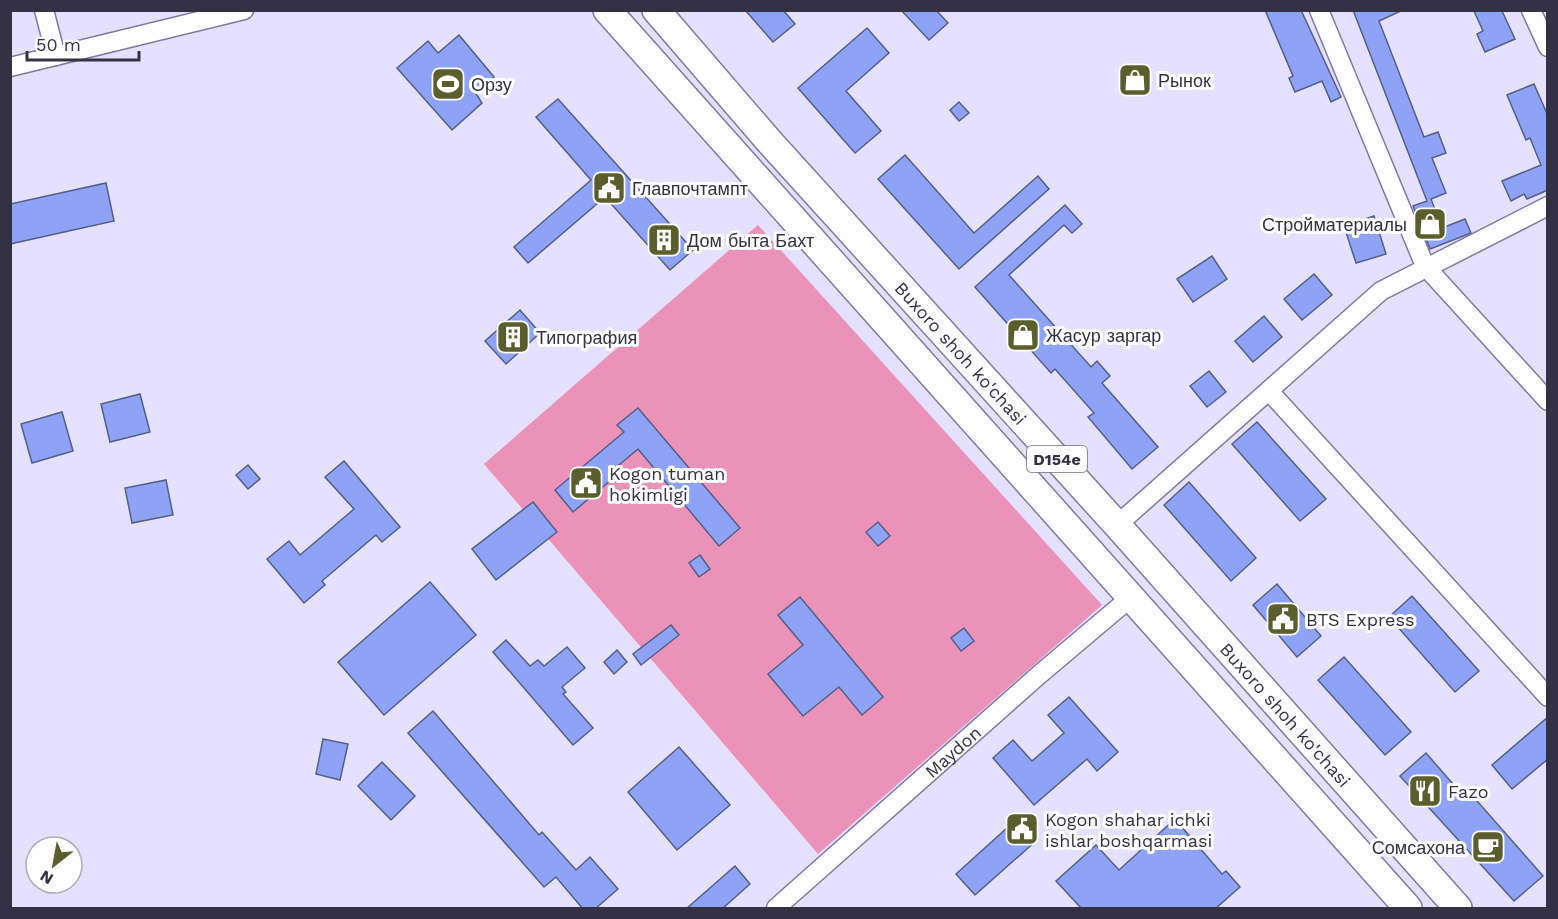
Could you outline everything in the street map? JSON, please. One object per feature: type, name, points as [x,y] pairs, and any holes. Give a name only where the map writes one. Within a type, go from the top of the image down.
[{"type":"main road","name":"Buxoro shoh ko'chasi","points":[[607,10],[946,388],[1407,909]]},
{"type":"main road","name":"Buxoro shoh ko'chasi","points":[[661,12],[768,140],[1117,525],[1458,909]]},
{"type":"main road","points":[[742,163],[768,140]]},
{"type":"main road","points":[[1130,598],[1158,572]]},
{"type":"street","points":[[44,10],[56,56]]},
{"type":"street","points":[[10,67],[244,10]]},
{"type":"street","points":[[1319,10],[1425,266],[1548,401]]},
{"type":"street","points":[[1532,10],[1548,47]]},
{"type":"street","points":[[1117,525],[1381,291],[1425,266],[1548,206]]},
{"type":"street","points":[[1269,391],[1548,697]]},
{"type":"street","name":"Maydon","points":[[777,909],[1040,674],[1130,598]]},
{"type":"shaded area","points":[[758,225],[1102,605],[818,854],[484,464]]},
{"type":"building","points":[[745,10],[783,10],[795,24],[773,42]]},
{"type":"building","points":[[901,10],[936,10],[948,23],[929,40]]},
{"type":"building","points":[[1265,10],[1301,10],[1341,97],[1331,102],[1322,81],[1295,92],[1289,78],[1293,76]]},
{"type":"building","points":[[1353,10],[1403,10],[1379,21],[1424,137],[1438,132],[1446,153],[1432,158],[1446,193],[1431,199],[1442,228],[1465,219],[1471,233],[1430,249],[1413,206],[1427,201]]},
{"type":"building","points":[[1474,11],[1502,11],[1515,39],[1485,52],[1477,34],[1483,31]]},
{"type":"building","points":[[867,28],[889,53],[846,91],[881,131],[855,153],[798,88]]},
{"type":"building","name":"Орзу","points":[[459,35],[494,77],[475,92],[482,103],[452,130],[397,68],[428,41],[438,53]]},
{"type":"building","points":[[1534,84],[1548,116],[1548,190],[1527,199],[1524,194],[1511,201],[1502,181],[1541,165],[1530,138],[1526,140],[1507,95]]},
{"type":"building","name":"Главпочтампт","points":[[558,99],[693,250],[670,270],[605,197],[528,263],[514,247],[591,180],[536,117]]},
{"type":"building","points":[[959,102],[969,113],[959,121],[950,110]]},
{"type":"building","points":[[905,155],[974,233],[1038,176],[1049,189],[959,269],[878,179]]},
{"type":"building","points":[[106,183],[114,221],[10,244],[10,204]]},
{"type":"building","points":[[1065,205],[1082,224],[1072,233],[1064,225],[1009,275],[1091,367],[1097,361],[1110,376],[1102,383],[1158,447],[1132,469],[1088,417],[1094,413],[1055,369],[1051,373],[975,287]]},
{"type":"building","points":[[1374,216],[1386,254],[1356,263],[1344,226]]},
{"type":"building","points":[[1212,256],[1227,279],[1193,302],[1177,279]]},
{"type":"building","points":[[1314,274],[1332,295],[1302,320],[1284,299]]},
{"type":"building","name":"Типография","points":[[520,310],[540,333],[506,364],[485,341]]},
{"type":"building","points":[[1264,316],[1282,337],[1253,362],[1235,341]]},
{"type":"building","points":[[1209,371],[1226,392],[1207,407],[1190,386]]},
{"type":"building","points":[[140,394],[150,432],[110,442],[101,404]]},
{"type":"building","name":"Kogon tuman hokimligi","points":[[638,408],[740,528],[719,546],[638,449],[613,470],[617,475],[573,512],[555,490],[624,432],[617,425]]},
{"type":"building","points":[[62,412],[73,451],[32,463],[21,424]]},
{"type":"building","points":[[1257,422],[1326,499],[1300,521],[1232,444]]},
{"type":"building","points":[[344,461],[400,527],[382,542],[376,535],[322,581],[325,585],[304,603],[267,559],[289,541],[300,555],[354,509],[325,477]]},
{"type":"building","points":[[248,465],[260,479],[248,489],[236,475]]},
{"type":"building","points":[[166,480],[173,515],[132,523],[125,488]]},
{"type":"building","points":[[1189,482],[1256,558],[1231,581],[1164,505]]},
{"type":"building","points":[[533,502],[557,532],[496,580],[472,549]]},
{"type":"building","points":[[878,522],[890,536],[878,546],[866,532]]},
{"type":"building","points":[[700,555],[710,569],[699,577],[689,563]]},
{"type":"building","points":[[430,582],[476,635],[384,715],[338,662]]},
{"type":"building","points":[[1277,584],[1321,636],[1297,657],[1253,605]]},
{"type":"building","points":[[1412,596],[1479,671],[1455,692],[1389,617]]},
{"type":"building","points":[[800,597],[883,697],[862,715],[839,687],[803,716],[768,674],[803,645],[778,615]]},
{"type":"building","points":[[671,625],[679,635],[641,665],[633,654]]},
{"type":"building","points":[[964,628],[974,641],[961,651],[951,638]]},
{"type":"building","points":[[506,640],[530,666],[538,660],[544,666],[567,647],[585,668],[562,687],[566,692],[563,694],[593,728],[573,745],[493,652]]},
{"type":"building","points":[[617,650],[627,662],[614,674],[604,662]]},
{"type":"building","points":[[1344,657],[1411,732],[1385,755],[1318,680]]},
{"type":"building","points":[[1069,697],[1118,752],[1097,771],[1087,759],[1034,805],[993,758],[1013,740],[1032,761],[1064,733],[1048,715]]},
{"type":"building","points":[[433,711],[539,835],[542,832],[576,870],[590,857],[618,889],[595,909],[583,909],[556,877],[544,887],[408,733]]},
{"type":"building","points":[[1548,717],[1548,759],[1512,789],[1492,765]]},
{"type":"building","points":[[323,739],[348,744],[340,780],[316,774]]},
{"type":"building","points":[[679,747],[730,805],[677,850],[628,792]]},
{"type":"building","points":[[1426,753],[1466,799],[1471,794],[1543,876],[1514,901],[1400,776]]},
{"type":"building","points":[[382,762],[415,796],[391,820],[358,786]]},
{"type":"building","points":[[1018,818],[1037,840],[975,895],[956,874]]},
{"type":"building","points":[[1175,819],[1222,874],[1226,871],[1240,887],[1215,909],[1082,909],[1056,881],[1096,845],[1119,870]]},
{"type":"building","points":[[735,866],[750,884],[722,909],[686,909]]},
{"type":"place","name":"Рынок","points":[[1135,80]]},
{"type":"place","name":"Орзу","points":[[448,84]]},
{"type":"place","name":"Главпочтампт","points":[[609,188]]},
{"type":"place","name":"Стройматериалы","points":[[1430,224]]},
{"type":"place","name":"Дом быта Бахт","points":[[664,240]]},
{"type":"place","name":"Жасур заргар","points":[[1023,335]]},
{"type":"place","name":"Типография","points":[[513,337]]},
{"type":"place","name":"Kogon tuman hokimligi","points":[[586,483]]},
{"type":"place","name":"BTS Express","points":[[1283,619]]},
{"type":"place","name":"Fazo","points":[[1425,791]]},
{"type":"place","name":"Kogon shahar ichki ishlar boshqarmasi","points":[[1022,829]]},
{"type":"place","name":"Сомсахона","points":[[1488,847]]}]
